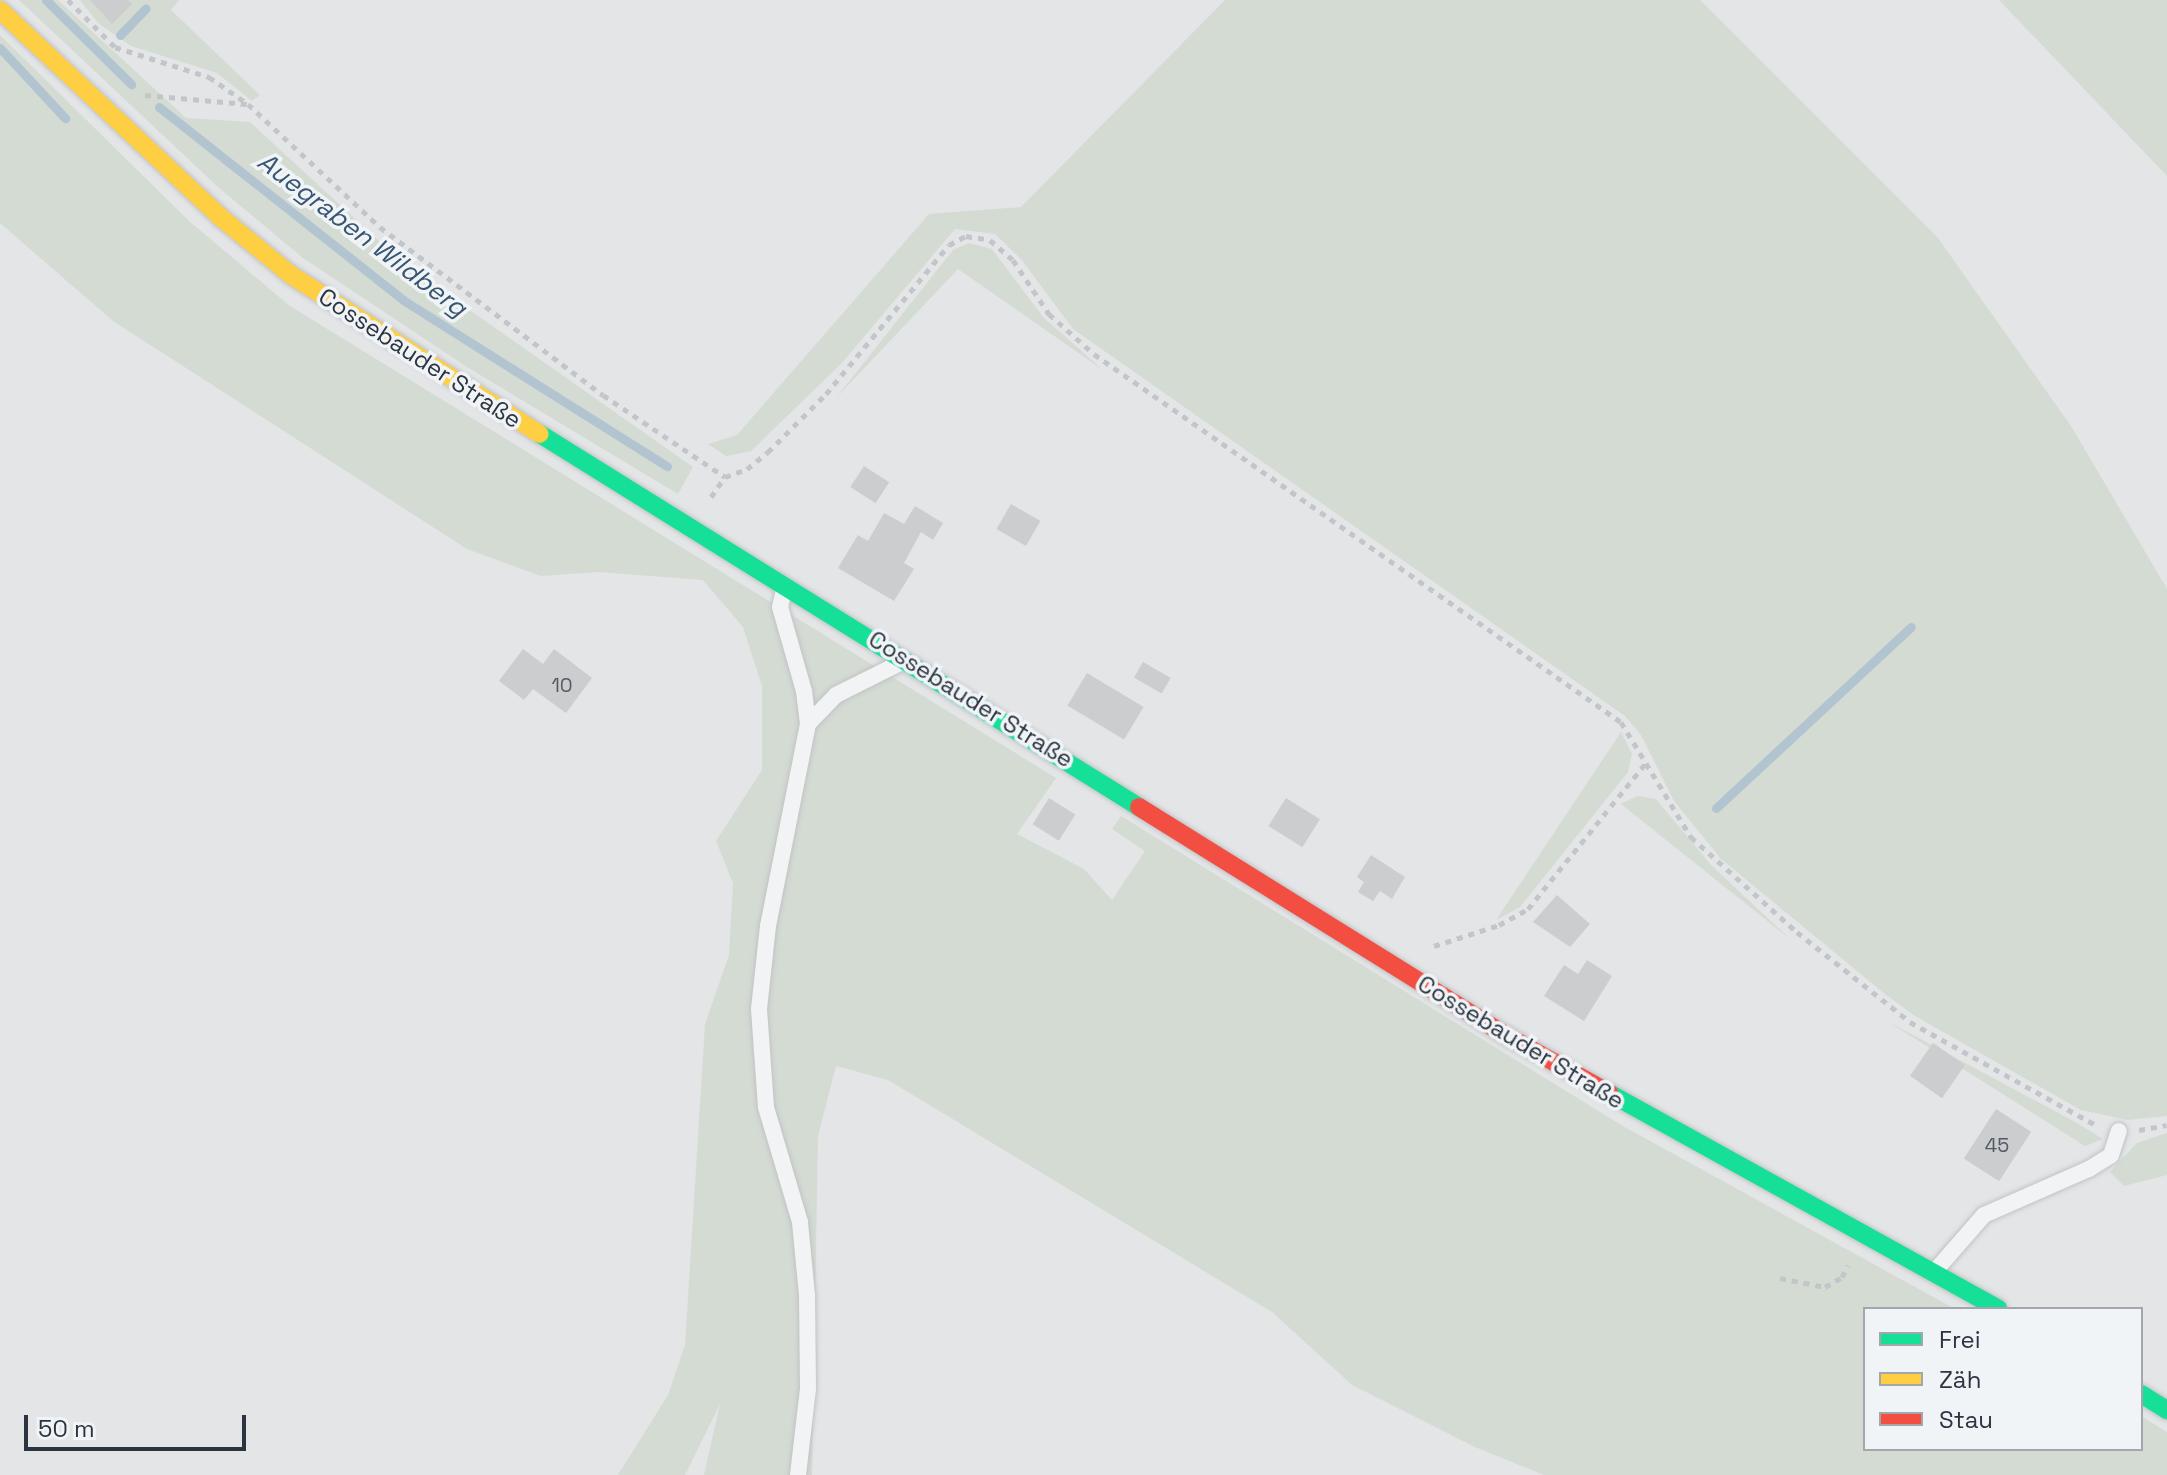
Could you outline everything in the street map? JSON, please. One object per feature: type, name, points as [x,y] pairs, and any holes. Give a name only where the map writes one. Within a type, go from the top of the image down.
[{"type":"main road","name":"Cossebauder Straße","points":[[0,10],[219,216],[291,275],[1509,1037],[1935,1271],[1995,1307]]},
{"type":"main road","points":[[2143,1395],[2167,1410]]},
{"type":"lane","points":[[785,585],[780,607],[804,691],[808,724],[768,926],[759,1009],[766,1107],[800,1222],[807,1295],[808,1388],[798,1475]]},
{"type":"lane","points":[[808,724],[836,695],[907,659]]},
{"type":"lane","points":[[1935,1271],[1984,1215],[2089,1169],[2111,1155],[2119,1131]]},
{"type":"path","points":[[68,0],[115,47],[209,77],[248,104],[380,227],[603,395],[725,477],[747,469],[768,452],[826,394],[949,245],[966,236],[990,240],[1013,260],[1049,314],[1071,336],[1621,722],[1691,837],[1910,1022],[2090,1122],[2119,1131]]},
{"type":"path","points":[[141,94],[248,104]]},
{"type":"path","points":[[1430,948],[1499,925],[1528,909],[1645,764]]},
{"type":"path","points":[[1780,1278],[1825,1287],[1842,1277],[1864,1233]]},
{"type":"shaded area","points":[[19,0],[58,0],[186,118],[250,122],[404,264],[693,467],[678,494],[467,367],[303,258],[218,187]]},
{"type":"shaded area","points":[[80,0],[179,0],[171,10],[260,95],[252,101],[217,73],[131,46],[98,23]]},
{"type":"shaded area","points":[[1225,0],[1700,0],[1938,238],[2071,426],[2167,589],[2167,1116],[2128,1120],[2081,1110],[1915,1016],[1885,994],[1721,859],[1674,801],[1641,735],[1625,716],[1073,329],[1021,259],[995,234],[955,229],[841,364],[751,451],[726,456],[708,444],[737,435],[929,214],[1021,207]]},
{"type":"shaded area","points":[[1999,0],[2167,0],[2167,176]]},
{"type":"shaded area","points":[[0,35],[189,221],[290,306],[1056,778],[1017,834],[1084,869],[1112,900],[1145,851],[1112,829],[1121,816],[1621,1125],[1951,1307],[1863,1307],[1863,1451],[2143,1451],[2143,1417],[2167,1432],[2167,1475],[1544,1475],[1475,1447],[1352,1385],[1272,1312],[888,1080],[836,1066],[818,1136],[812,1475],[704,1475],[720,1404],[685,1475],[618,1475],[668,1395],[685,1345],[705,1024],[729,955],[733,883],[716,841],[762,770],[762,686],[743,627],[703,580],[598,572],[541,576],[467,549],[113,321],[0,223]]},
{"type":"shaded area","points":[[969,243],[992,249],[1043,317],[1103,370],[958,269],[836,398],[953,250]]},
{"type":"shaded area","points":[[1621,732],[1632,754],[1628,772],[1520,907],[1496,920]]},
{"type":"shaded area","points":[[1637,796],[1656,799],[1711,865],[1790,939],[1621,804]]},
{"type":"shaded area","points":[[1887,1021],[2077,1123],[2103,1139],[2085,1146]]},
{"type":"shaded area","points":[[2167,1133],[2167,1175],[2124,1186],[2110,1172],[2137,1143]]},
{"type":"building","points":[[90,0],[128,0],[132,4],[112,24]]},
{"type":"building","points":[[864,466],[889,482],[876,503],[850,487]]},
{"type":"building","points":[[1011,504],[1040,521],[1026,546],[996,529]]},
{"type":"building","points":[[915,506],[943,523],[933,540],[921,532],[904,563],[914,569],[894,601],[838,568],[858,535],[868,541],[884,513],[904,524]]},
{"type":"building","points":[[523,649],[543,664],[554,649],[592,678],[566,713],[533,689],[524,700],[499,681]]},
{"type":"building","points":[[1143,662],[1171,678],[1162,694],[1134,678]]},
{"type":"building","points":[[1087,673],[1144,707],[1124,740],[1067,706]]},
{"type":"building","points":[[1049,798],[1075,814],[1059,841],[1033,824]]},
{"type":"building","points":[[1286,798],[1320,819],[1302,847],[1269,826]]},
{"type":"building","points":[[1371,855],[1405,877],[1392,899],[1380,891],[1373,901],[1358,892],[1364,882],[1357,877]]},
{"type":"building","points":[[1557,895],[1590,924],[1570,947],[1533,922]]},
{"type":"building","points":[[1587,960],[1612,976],[1584,1021],[1544,996],[1564,965],[1578,974]]},
{"type":"building","points":[[1933,1043],[1965,1065],[1942,1098],[1910,1076]]},
{"type":"building","points":[[1996,1109],[2031,1132],[1999,1181],[1964,1158]]},
{"type":"waterway","points":[[46,0],[131,84]]},
{"type":"waterway","name":"Auegraben Wildberg","points":[[120,35],[146,8]]},
{"type":"waterway","points":[[0,48],[65,118]]},
{"type":"waterway","name":"Auegraben Wildberg","points":[[159,107],[403,300],[667,466]]},
{"type":"waterway","points":[[1716,808],[1911,627]]},
{"type":"traffic: fast","points":[[540,434],[1139,807]]},
{"type":"traffic: fast","points":[[1609,1093],[1994,1307]]},
{"type":"traffic: fast","points":[[2143,1395],[2167,1410]]},
{"type":"traffic: slow","points":[[0,10],[219,216],[291,275],[540,434]]},
{"type":"traffic: jam","points":[[1139,807],[1509,1037],[1609,1093]]}]
